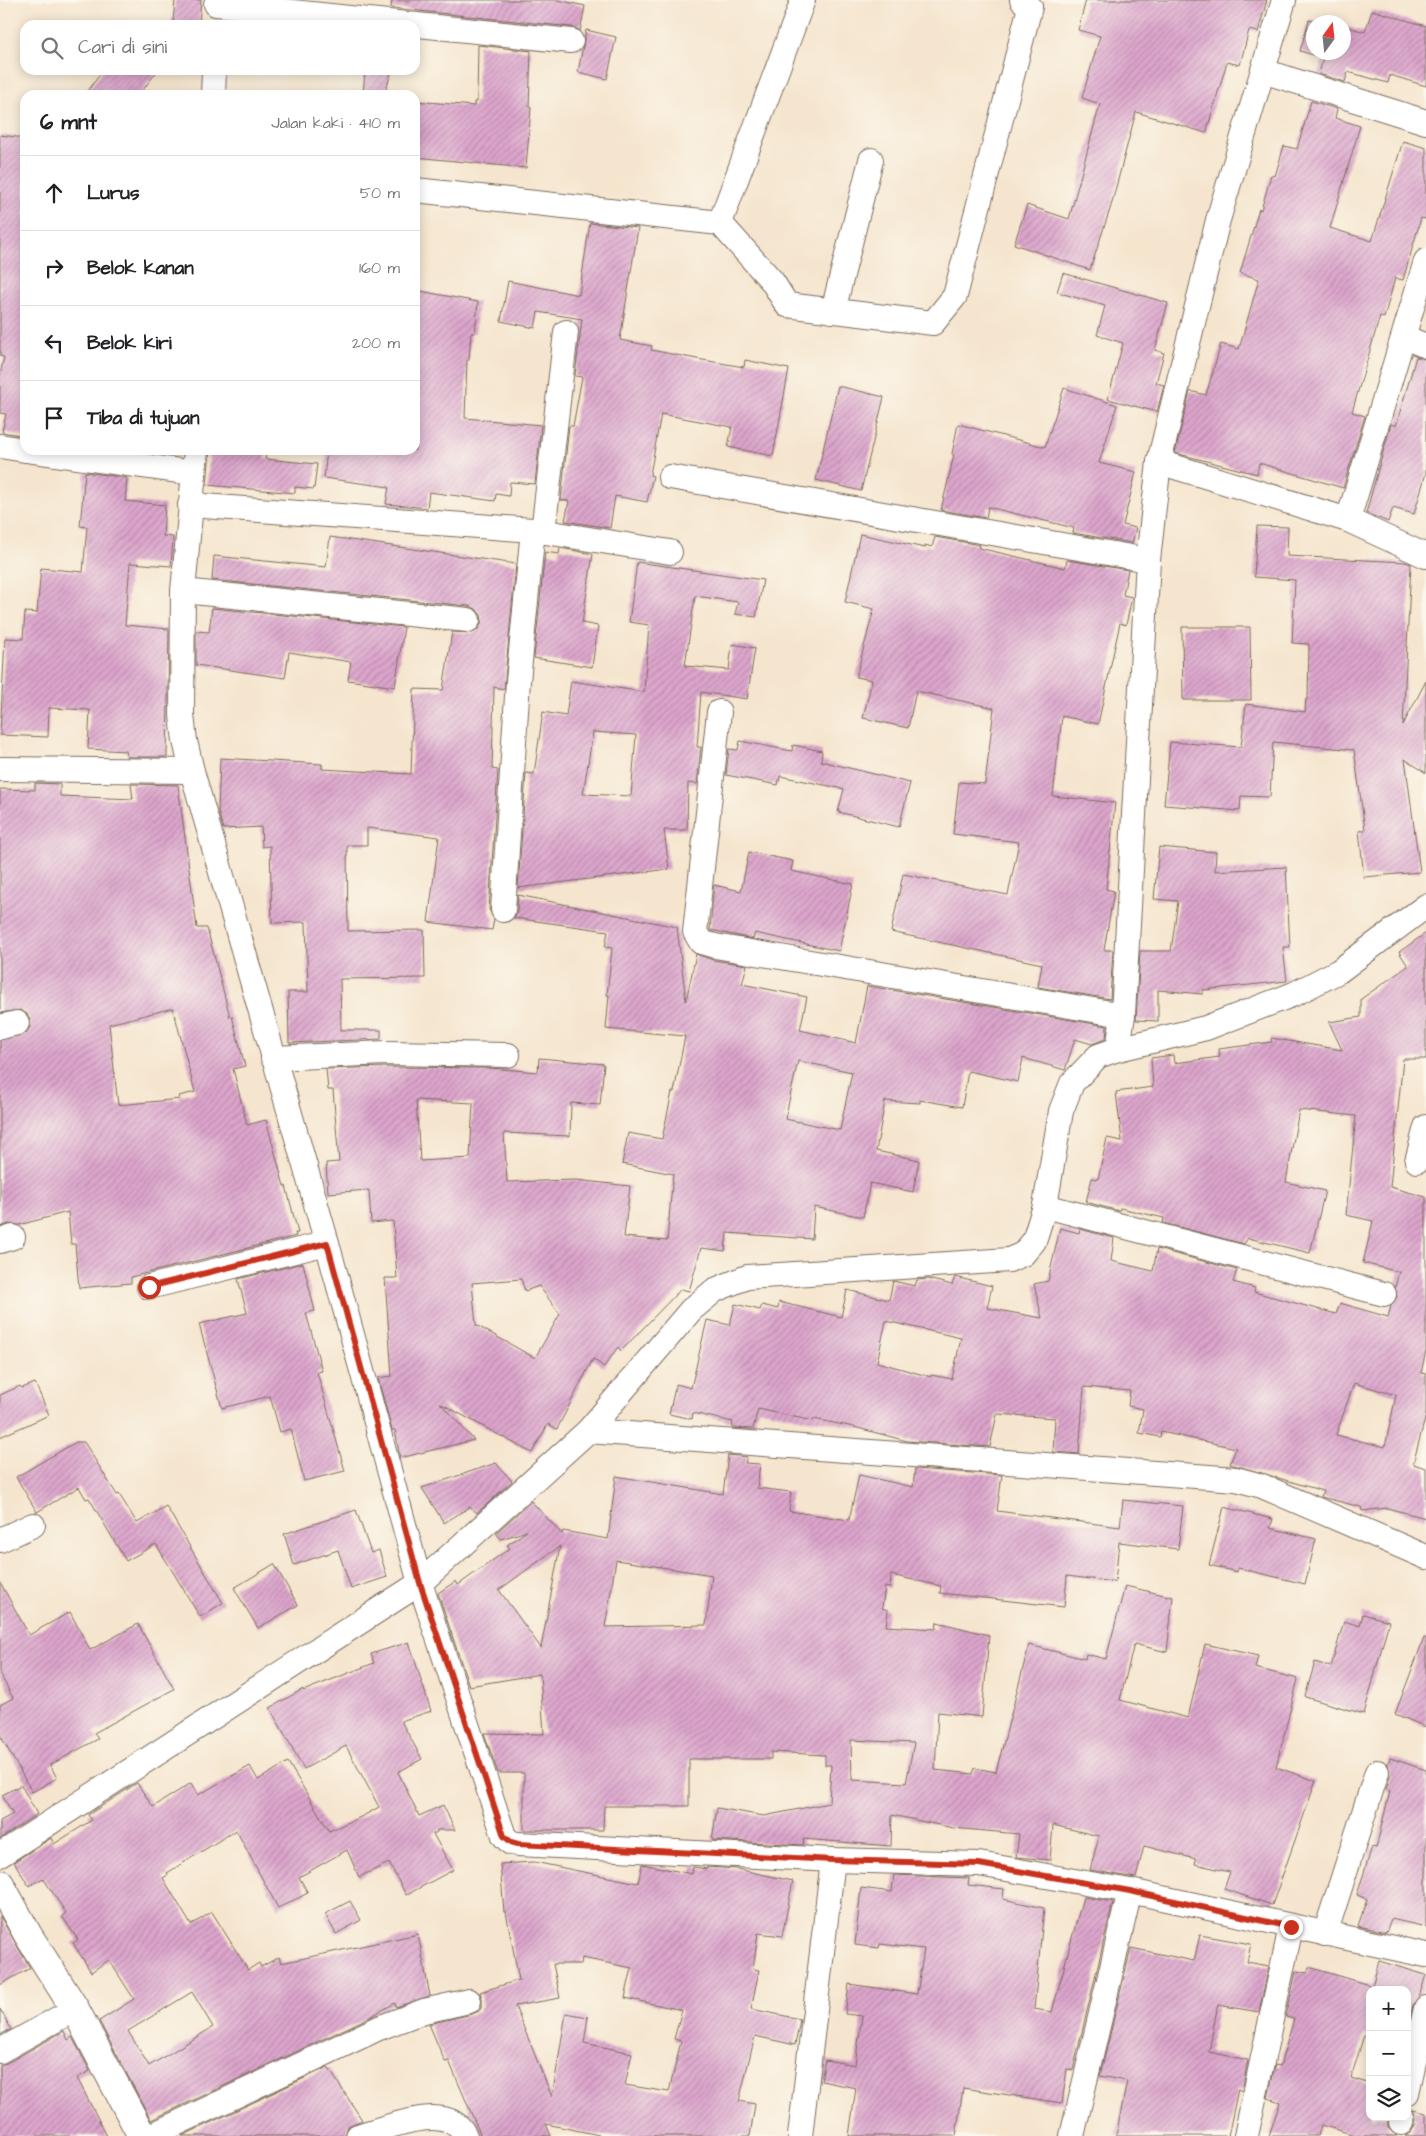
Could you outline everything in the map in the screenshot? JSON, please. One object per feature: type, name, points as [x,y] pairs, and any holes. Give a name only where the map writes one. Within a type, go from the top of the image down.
[{"type":"street","points":[[720,223],[803,0]]},
{"type":"street","points":[[420,191],[720,223],[772,281],[787,305],[933,323],[955,296],[1030,7],[1022,0]]},
{"type":"street","points":[[1118,1049],[1123,1015],[1148,560],[1159,462],[1218,220],[1284,0]]},
{"type":"street","points":[[216,10],[330,20]]},
{"type":"street","points":[[420,28],[570,41]]},
{"type":"street","points":[[1263,71],[1426,122]]},
{"type":"street","points":[[213,90],[214,75]]},
{"type":"street","points":[[833,311],[871,160]]},
{"type":"street","points":[[1348,520],[1426,261]]},
{"type":"street","points":[[503,910],[518,680],[566,332]]},
{"type":"street","points":[[1404,337],[1426,346]]},
{"type":"street","points":[[0,446],[20,449]]},
{"type":"street","points":[[63,455],[194,473]]},
{"type":"street","points":[[196,455],[183,591],[182,715],[185,740],[192,771],[249,965],[273,1058],[327,1243],[420,1583],[504,1836],[518,1844],[833,1860],[979,1864],[1130,1891],[1426,1955]]},
{"type":"street","points":[[1159,462],[1348,520],[1426,556]]},
{"type":"street","points":[[670,477],[1148,560]]},
{"type":"street","points":[[190,506],[538,531],[670,552]]},
{"type":"street","points":[[183,591],[468,620]]},
{"type":"street","points":[[719,712],[695,932],[700,942],[714,946],[1123,1015]]},
{"type":"street","points":[[0,769],[192,771]]},
{"type":"street","points":[[0,1855],[420,1583],[588,1431],[691,1310],[715,1290],[747,1277],[1009,1260],[1023,1254],[1034,1241],[1045,1206],[1061,1111],[1072,1083],[1098,1056],[1118,1049],[1206,1028],[1294,994],[1339,971],[1426,906]]},
{"type":"street","points":[[273,1058],[386,1053],[508,1054]]},
{"type":"street","points":[[1418,1161],[1426,1127]]},
{"type":"street","points":[[1045,1206],[1384,1294]]},
{"type":"street","points":[[149,1287],[327,1243]]},
{"type":"street","points":[[588,1431],[1236,1478],[1262,1486],[1426,1557]]},
{"type":"street","points":[[0,1540],[33,1524]]},
{"type":"street","points":[[1325,1934],[1377,1772]]},
{"type":"street","points":[[800,2136],[833,1860]]},
{"type":"street","points":[[0,1884],[28,1935],[75,2009],[142,2136]]},
{"type":"street","points":[[1072,2136],[1130,1891]]},
{"type":"street","points":[[1246,2136],[1291,1927]]},
{"type":"street","points":[[150,2136],[379,2028],[424,2011],[469,2001]]},
{"type":"street","points":[[1411,2076],[1426,2008]]},
{"type":"street","points":[[0,2051],[75,2009]]},
{"type":"street","points":[[358,2136],[423,2118],[444,2118],[463,2130],[465,2136]]},
{"type":"building","points":[[175,0],[201,0],[199,20],[173,20]]},
{"type":"building","points":[[392,0],[558,0],[585,6],[580,31],[572,27],[391,8]]},
{"type":"building","points":[[1086,0],[1267,0],[1258,32],[1249,30],[1240,65],[1227,62],[1206,133],[1136,112],[1111,206],[1090,270],[1014,244],[1027,205],[1069,219],[1100,104],[1082,98],[1100,36],[1078,30]]},
{"type":"building","points":[[1372,10],[1426,26],[1426,86],[1390,75],[1388,83],[1348,72],[1345,82],[1319,74],[1322,60],[1351,60],[1351,28],[1365,32]]},
{"type":"building","points":[[586,30],[616,37],[607,79],[578,72]]},
{"type":"building","points":[[1306,30],[1306,53],[1300,51]]},
{"type":"building","points":[[478,45],[531,51],[529,107],[531,107],[526,168],[420,157],[420,101],[474,106],[474,102],[477,102]]},
{"type":"building","points":[[99,75],[154,75],[143,90],[89,90]]},
{"type":"building","points":[[365,75],[390,75],[386,90],[363,90]]},
{"type":"building","points":[[1311,101],[1337,109],[1335,118],[1360,126],[1330,228],[1372,241],[1403,141],[1426,148],[1426,219],[1421,218],[1403,280],[1395,278],[1384,318],[1380,316],[1352,412],[1365,416],[1343,488],[1259,463],[1257,474],[1175,453],[1190,391],[1206,395],[1221,344],[1239,349],[1259,279],[1240,273],[1271,175],[1275,176],[1284,146],[1297,149]]},
{"type":"building","points":[[0,135],[20,137],[20,435],[2,432],[6,414],[0,413],[0,375],[4,357],[0,356]]},
{"type":"building","points":[[590,223],[638,228],[620,340],[652,346],[651,350],[697,359],[744,367],[745,360],[789,369],[773,456],[728,447],[732,427],[661,414],[650,475],[653,476],[647,502],[615,496],[610,528],[565,521],[569,501],[561,500],[569,426],[573,426],[582,377],[575,376],[582,319],[538,312],[535,328],[501,321],[508,281],[579,295]]},
{"type":"building","points":[[1063,273],[1168,303],[1155,350],[1164,353],[1156,383],[1164,385],[1157,412],[1108,399],[1123,343],[1097,335],[1105,306],[1057,292]]},
{"type":"building","points":[[420,291],[478,302],[475,333],[471,333],[469,360],[467,360],[465,418],[541,425],[535,484],[510,482],[509,496],[496,494],[495,501],[429,492],[427,508],[386,504],[389,487],[324,478],[326,455],[420,455]]},
{"type":"building","points":[[1416,357],[1426,359],[1426,473],[1414,514],[1393,508],[1388,522],[1366,513],[1391,424],[1396,426]]},
{"type":"building","points":[[838,386],[884,397],[861,491],[816,480]]},
{"type":"building","points":[[1064,388],[1117,405],[1099,463],[1136,472],[1123,525],[1136,528],[1132,543],[1073,533],[1074,528],[988,507],[986,518],[941,510],[954,455],[952,454],[958,424],[1045,447]]},
{"type":"building","points":[[210,455],[266,455],[265,459],[317,464],[314,489],[295,487],[295,493],[207,485]]},
{"type":"building","points":[[85,472],[127,478],[125,501],[165,505],[163,536],[173,537],[171,566],[130,563],[125,625],[169,629],[167,757],[127,757],[126,751],[88,749],[90,710],[49,708],[48,737],[0,735],[5,638],[23,639],[25,612],[37,613],[41,568],[83,572],[87,527],[80,526]]},
{"type":"building","points":[[1257,526],[1288,527],[1287,556],[1405,562],[1411,564],[1403,725],[1426,681],[1426,773],[1405,759],[1420,872],[1364,877],[1359,831],[1365,830],[1354,750],[1273,742],[1270,797],[1241,796],[1240,811],[1164,805],[1170,742],[1241,747],[1246,704],[1305,712],[1306,699],[1308,699],[1309,644],[1292,643],[1295,580],[1254,577]]},
{"type":"building","points":[[860,534],[925,548],[925,545],[932,547],[935,537],[980,545],[979,548],[1065,568],[1067,560],[1128,570],[1123,595],[1132,597],[1126,625],[1120,623],[1098,724],[1062,716],[1053,796],[1115,803],[1106,889],[1114,891],[1104,950],[1113,950],[1110,999],[1038,987],[1042,964],[891,932],[903,874],[1008,895],[1019,842],[953,834],[959,782],[985,784],[994,708],[916,691],[908,728],[863,718],[872,680],[856,677],[874,609],[845,602]]},
{"type":"building","points":[[330,537],[516,564],[504,689],[494,687],[492,769],[498,770],[489,909],[494,919],[492,930],[428,922],[439,837],[367,828],[367,845],[347,845],[348,931],[424,930],[425,978],[340,979],[341,1030],[381,1030],[381,1039],[289,1043],[288,992],[308,992],[306,922],[272,923],[270,846],[262,847],[261,827],[223,829],[218,811],[220,758],[322,764],[322,769],[411,774],[414,689],[443,690],[452,632],[473,633],[479,628],[482,621],[481,615],[476,609],[469,606],[212,580],[214,556],[326,567]]},
{"type":"building","points":[[560,548],[593,554],[582,623],[598,626],[592,667],[534,658],[545,552],[559,554]]},
{"type":"building","points":[[637,562],[763,580],[756,617],[735,614],[738,602],[695,596],[685,666],[729,670],[732,644],[755,648],[747,699],[701,692],[697,747],[701,747],[697,784],[688,783],[687,830],[664,830],[669,869],[518,888],[526,773],[534,774],[543,712],[566,716],[571,681],[644,692],[649,625],[629,622]],"holes":[[[593,732],[636,735],[631,796],[583,794]]]},
{"type":"building","points":[[212,608],[404,627],[395,687],[348,680],[351,662],[289,652],[285,678],[196,665],[196,631],[209,632]]},
{"type":"building","points":[[1182,627],[1250,627],[1251,700],[1183,700]]},
{"type":"building","points":[[740,741],[792,751],[793,745],[822,751],[821,761],[910,783],[899,827],[838,812],[844,789],[780,776],[778,785],[726,775],[729,749],[738,750]]},
{"type":"building","points":[[35,783],[60,784],[60,796],[133,799],[131,784],[178,785],[197,928],[207,928],[245,1066],[233,1069],[247,1125],[266,1120],[284,1186],[286,1186],[298,1233],[295,1233],[296,1236],[131,1277],[131,1283],[79,1288],[75,1244],[71,1244],[68,1212],[19,1225],[9,1224],[0,1227],[0,1040],[26,1033],[30,1027],[30,1020],[27,1014],[20,1010],[0,1013],[0,789],[35,790]],"holes":[[[173,1008],[195,1092],[179,1096],[180,1099],[118,1105],[109,1024]]]},
{"type":"building","points":[[1159,847],[1216,852],[1215,871],[1286,867],[1290,947],[1283,947],[1287,981],[1203,990],[1203,994],[1158,990],[1158,1021],[1136,1020],[1140,951],[1171,951],[1178,901],[1154,899]]},
{"type":"building","points":[[749,852],[793,861],[791,871],[853,884],[839,951],[755,933],[753,939],[710,930],[714,885],[741,891]]},
{"type":"building","points":[[518,895],[677,927],[686,1001],[696,954],[713,960],[747,965],[742,984],[807,997],[800,1030],[856,1043],[867,986],[1107,1026],[1106,1039],[1092,1044],[1075,1039],[1065,1070],[1023,1058],[1018,1082],[968,1071],[962,1107],[920,1100],[920,1103],[885,1101],[876,1151],[919,1160],[913,1192],[870,1183],[863,1217],[814,1207],[812,1239],[727,1233],[725,1251],[701,1248],[689,1291],[681,1289],[621,1351],[618,1347],[604,1367],[593,1359],[557,1429],[548,1424],[532,1453],[440,1403],[474,1440],[400,1458],[395,1430],[392,1430],[378,1378],[392,1376],[385,1278],[397,1278],[393,1221],[371,1223],[369,1190],[328,1193],[326,1163],[339,1162],[333,1090],[328,1090],[326,1069],[386,1067],[490,1068],[538,1072],[539,1058],[604,1064],[600,1105],[571,1103],[570,1136],[504,1133],[507,1182],[576,1180],[630,1186],[624,1237],[667,1241],[673,1174],[622,1164],[628,1133],[662,1139],[685,1036],[606,1029],[609,995],[607,995],[612,948],[605,947],[608,931],[514,918],[517,911]],"holes":[[[798,1061],[852,1072],[840,1130],[785,1119]],[[416,1100],[473,1103],[470,1158],[420,1161]],[[521,1279],[525,1291],[539,1286],[560,1314],[535,1358],[476,1325],[472,1283]]]},
{"type":"building","points":[[1426,933],[1426,1059],[1403,1059],[1390,1187],[1426,1197],[1426,1351],[1421,1373],[1426,1374],[1426,1415],[1413,1464],[1426,1468],[1426,1518],[1387,1508],[1362,1511],[1361,1507],[1321,1497],[1323,1491],[1230,1464],[1236,1448],[1161,1432],[1160,1437],[1139,1433],[1143,1409],[1128,1406],[1130,1391],[1084,1387],[1079,1454],[1053,1452],[1055,1418],[997,1414],[990,1447],[907,1441],[854,1427],[814,1419],[813,1421],[758,1409],[753,1429],[732,1428],[733,1422],[693,1413],[692,1419],[669,1414],[676,1384],[691,1388],[707,1320],[730,1325],[735,1304],[760,1310],[762,1305],[778,1309],[779,1302],[841,1317],[847,1290],[889,1300],[893,1281],[915,1286],[917,1280],[928,1279],[952,1285],[955,1277],[992,1286],[987,1308],[1042,1318],[1034,1284],[1048,1281],[1060,1228],[1079,1233],[1080,1229],[1114,1238],[1111,1261],[1153,1271],[1157,1249],[1237,1270],[1233,1282],[1255,1288],[1254,1292],[1336,1314],[1340,1303],[1388,1317],[1391,1306],[1397,1297],[1395,1287],[1399,1272],[1363,1263],[1373,1221],[1346,1215],[1356,1116],[1299,1110],[1286,1182],[1325,1191],[1310,1253],[1248,1238],[1244,1244],[1163,1223],[1164,1218],[1120,1208],[1119,1211],[1086,1202],[1092,1178],[1098,1179],[1107,1138],[1122,1141],[1116,1092],[1153,1087],[1151,1058],[1173,1055],[1174,1063],[1220,1057],[1219,1049],[1272,1042],[1271,1038],[1342,1050],[1329,1022],[1361,1017],[1361,999],[1408,966],[1399,952]],"holes":[[[886,1321],[961,1338],[952,1379],[931,1375],[931,1377],[877,1362]],[[1354,1383],[1396,1395],[1385,1447],[1336,1435]]]},
{"type":"building","points":[[303,1263],[315,1311],[306,1313],[322,1371],[317,1372],[345,1471],[304,1481],[291,1429],[280,1432],[270,1396],[222,1408],[199,1324],[247,1313],[238,1279]]},
{"type":"building","points":[[35,1383],[49,1415],[0,1437],[0,1395],[20,1386],[22,1388]]},
{"type":"building","points":[[76,1442],[84,1442],[137,1523],[166,1506],[223,1603],[200,1617],[156,1544],[126,1561],[89,1498],[86,1499],[79,1487],[37,1512],[16,1477]]},
{"type":"building","points":[[728,1455],[747,1457],[745,1463],[760,1464],[757,1488],[791,1492],[789,1511],[849,1520],[859,1475],[913,1487],[915,1469],[1002,1475],[997,1511],[1120,1527],[1123,1500],[1183,1506],[1178,1549],[1119,1542],[1115,1582],[1067,1576],[1064,1607],[940,1593],[941,1586],[891,1575],[890,1588],[885,1587],[882,1608],[888,1610],[886,1626],[936,1629],[937,1622],[989,1635],[982,1717],[938,1712],[935,1770],[973,1774],[975,1768],[996,1772],[1029,1645],[1085,1659],[1086,1654],[1106,1659],[1125,1586],[1173,1597],[1167,1652],[1134,1644],[1120,1700],[1188,1718],[1205,1644],[1258,1656],[1255,1668],[1298,1679],[1276,1767],[1316,1781],[1272,1905],[1224,1889],[1230,1872],[1195,1864],[1196,1859],[1144,1846],[1136,1878],[1090,1870],[1099,1836],[1053,1825],[1050,1860],[1016,1857],[1019,1834],[953,1828],[892,1815],[891,1846],[803,1839],[804,1845],[712,1840],[717,1808],[764,1816],[829,1803],[831,1765],[825,1765],[825,1755],[771,1752],[771,1759],[689,1759],[689,1806],[604,1806],[603,1830],[524,1830],[524,1773],[498,1773],[484,1733],[544,1734],[540,1674],[469,1686],[438,1593],[456,1581],[458,1585],[510,1548],[507,1545],[527,1531],[501,1539],[496,1533],[531,1501],[562,1534],[563,1531],[608,1539],[616,1476],[723,1494]],"holes":[[[560,1546],[541,1648],[499,1590]],[[616,1560],[712,1575],[706,1625],[605,1627]],[[851,1740],[914,1743],[906,1783],[852,1780]]]},
{"type":"building","points":[[496,1463],[512,1481],[477,1513],[470,1507],[444,1523],[422,1488]]},
{"type":"building","points":[[1224,1507],[1273,1519],[1270,1528],[1316,1539],[1305,1584],[1238,1568],[1237,1572],[1209,1565]]},
{"type":"building","points":[[356,1510],[371,1553],[379,1550],[387,1577],[351,1589],[338,1550],[294,1565],[284,1534]]},
{"type":"building","points":[[274,1564],[298,1605],[258,1628],[234,1588]]},
{"type":"building","points":[[0,1582],[29,1635],[70,1612],[90,1650],[138,1624],[174,1689],[94,1733],[98,1739],[50,1765],[57,1778],[32,1792],[0,1735],[0,1705],[13,1698],[0,1674]]},
{"type":"building","points":[[1363,1614],[1389,1621],[1364,1714],[1305,1697],[1315,1662],[1331,1667],[1344,1621],[1360,1626]]},
{"type":"building","points":[[1424,1638],[1426,1638],[1426,1727],[1395,1714]]},
{"type":"building","points":[[409,1642],[431,1711],[401,1721],[422,1759],[398,1772],[419,1816],[443,1805],[455,1830],[437,1830],[433,1834],[453,1870],[406,1895],[389,1863],[359,1877],[347,1850],[299,1877],[308,1893],[278,1908],[236,1830],[167,1873],[168,1875],[163,1878],[191,1925],[212,1912],[248,1970],[259,1963],[261,1967],[279,1957],[281,1963],[418,1934],[430,1996],[396,2007],[395,2003],[370,2017],[151,2120],[99,2021],[134,1999],[109,1960],[91,1972],[73,1943],[78,1940],[62,1916],[66,1913],[43,1878],[29,1886],[14,1862],[51,1838],[54,1844],[92,1820],[88,1815],[137,1783],[153,1807],[191,1783],[198,1795],[250,1766],[258,1780],[288,1762],[329,1831],[379,1807],[346,1746],[304,1769],[270,1708],[303,1689],[303,1691],[374,1663],[371,1654]],"holes":[[[192,1992],[213,2027],[149,2066],[128,2031]]]},
{"type":"building","points":[[1390,1758],[1426,1770],[1426,1927],[1391,1919],[1386,1932],[1358,1926],[1367,1899],[1357,1895],[1372,1847],[1376,1848],[1390,1791],[1386,1790],[1390,1776],[1388,1764]]},
{"type":"building","points":[[21,1785],[37,1814],[0,1839],[0,1821],[13,1814],[2,1795]]},
{"type":"building","points":[[534,1862],[638,1883],[642,1864],[692,1874],[693,1867],[737,1869],[793,1881],[782,1936],[758,1933],[753,1969],[759,1970],[751,2009],[800,2019],[799,2025],[795,2045],[755,2036],[739,2101],[755,2104],[750,2136],[604,2136],[546,2124],[551,2136],[481,2136],[449,2061],[445,2062],[429,2024],[479,2011],[482,2006],[480,1992],[519,1980],[506,1912],[504,1912],[500,1864]],"holes":[[[582,1958],[632,1968],[625,1998],[682,2010],[674,2039],[681,2041],[669,2092],[625,2085],[632,2053],[584,2043],[588,2017],[566,2013],[552,2097],[515,2006],[560,1998],[553,1964],[581,1964]]]},
{"type":"building","points":[[894,1875],[969,1878],[968,1885],[1004,1889],[1003,1899],[1044,1908],[1034,2009],[1052,2012],[1083,1897],[1113,1902],[1073,2070],[1067,2069],[1062,2103],[963,2088],[956,2136],[849,2136],[856,2088],[821,2081],[825,2060],[855,2065],[862,2016],[845,2014],[849,1984],[917,1994],[924,1949],[880,1944],[879,1948],[855,1945],[861,1888],[892,1892]]},
{"type":"building","points":[[350,1901],[361,1920],[336,1934],[325,1914]]},
{"type":"building","points":[[0,1916],[30,1968],[0,1985]]},
{"type":"building","points":[[1200,1935],[1251,1944],[1247,1962],[1269,1966],[1259,2012],[1218,2005],[1217,2009],[1209,2052],[1248,2060],[1242,2091],[1238,2089],[1228,2136],[1116,2136],[1127,2081],[1100,2076],[1131,1948],[1194,1961]]},
{"type":"building","points":[[1379,1961],[1426,1975],[1419,1997],[1413,2005],[1411,2013],[1411,1986],[1372,1986]]},
{"type":"building","points":[[1309,1967],[1372,1986],[1366,1986],[1366,2036],[1364,2035],[1351,2078],[1366,2083],[1366,2121],[1388,2121],[1388,2128],[1397,2136],[1358,2136],[1321,2125],[1318,2136],[1269,2136],[1280,2102],[1268,2098],[1275,2065],[1280,2066],[1294,2019],[1286,2017],[1296,1971],[1307,1973]]},
{"type":"building","points":[[0,2009],[11,2029],[0,2035]]},
{"type":"building","points":[[64,2031],[68,2040],[72,2037],[90,2071],[77,2078],[107,2136],[0,2136],[0,2065],[7,2063]]},
{"type":"building","points":[[328,2067],[362,2120],[348,2126],[345,2136],[182,2136]]},
{"type":"building","points":[[1413,2110],[1426,2113],[1426,2136],[1405,2136],[1411,2132],[1415,2125],[1416,2119]]},
{"type":"route","points":[[149,1287],[327,1243],[420,1583],[504,1836],[511,1842],[518,1844],[833,1860],[979,1864],[1130,1891],[1291,1927]]}]
